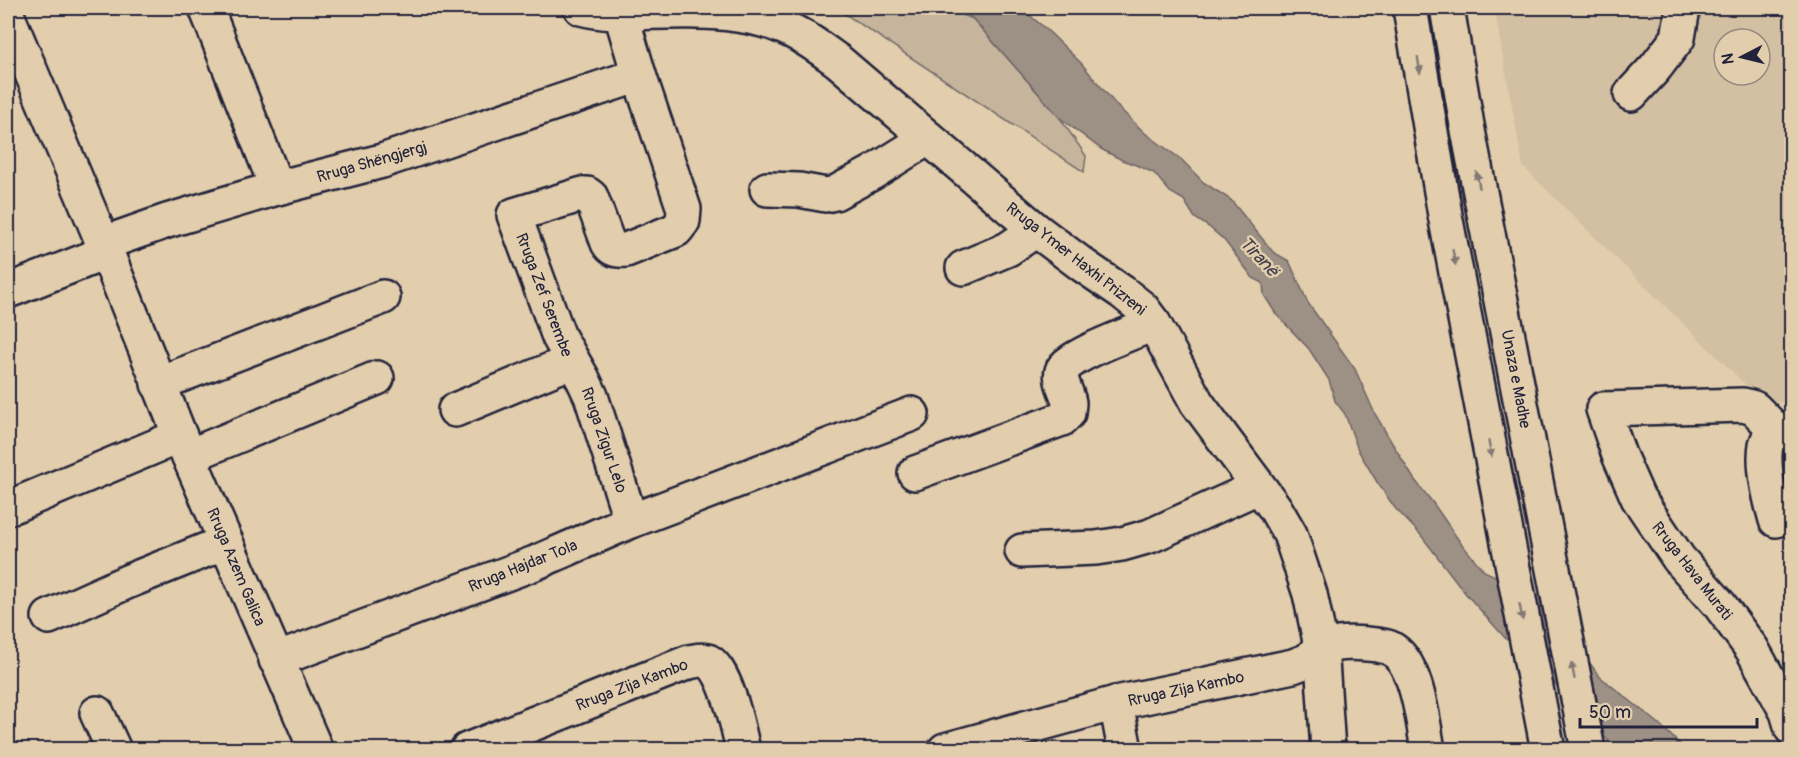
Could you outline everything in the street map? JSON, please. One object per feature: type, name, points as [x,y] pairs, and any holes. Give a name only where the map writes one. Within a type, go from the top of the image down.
[{"type":"main road","points":[[206,8],[277,188]]},
{"type":"main road","name":"Rruga Ymer Haxhi Prizreni","points":[[581,8],[621,14],[717,13],[753,17],[783,27],[838,61],[1036,230],[1142,308],[1154,324],[1197,404],[1275,508],[1290,534],[1310,594],[1321,646]]},
{"type":"main road","points":[[1410,8],[1431,141],[1548,750]]},
{"type":"main road","name":"Unaza e Madhe","points":[[1447,8],[1467,125],[1588,750]]},
{"type":"main road","points":[[1631,94],[1678,38],[1683,8]]},
{"type":"main road","name":"Rruga Zef Serembe","points":[[455,410],[572,361],[559,336],[514,215],[588,194],[608,243],[615,250],[620,251],[676,230],[681,226],[685,215],[684,209],[621,14]]},
{"type":"main road","name":"Rruga Azem Galica","points":[[8,17],[184,446],[316,750]]},
{"type":"main road","name":"Rruga Shëngjergj","points":[[8,291],[92,258],[116,239],[167,221],[277,188],[382,161],[639,75]]},
{"type":"main road","points":[[767,189],[799,190],[826,195],[835,193],[928,138]]},
{"type":"main road","points":[[963,268],[1008,249],[1036,230]]},
{"type":"main road","points":[[158,384],[383,297]]},
{"type":"main road","points":[[915,473],[1062,419],[1068,413],[1069,402],[1061,372],[1065,365],[1084,354],[1154,324]]},
{"type":"main road","name":"Rruga Zigur Lelo","points":[[572,361],[591,396],[631,521]]},
{"type":"main road","points":[[8,508],[377,378]]},
{"type":"main road","name":"Rruga Hava Murati","points":[[1782,431],[1754,408],[1743,405],[1603,409],[1619,455],[1638,498],[1679,559],[1719,604],[1752,649],[1787,712],[1791,729]]},
{"type":"main road","name":"Rruga Hajdar Tola","points":[[276,660],[535,563],[631,521],[912,414]]},
{"type":"main road","points":[[1776,520],[1768,492],[1766,445],[1782,431]]},
{"type":"main road","points":[[1022,551],[1096,548],[1122,544],[1150,536],[1258,487]]},
{"type":"main road","points":[[49,617],[129,581],[226,542]]},
{"type":"main road","points":[[1328,750],[1321,646],[1353,642],[1389,647],[1401,656],[1409,671],[1418,702],[1428,750]]},
{"type":"main road","name":"Rruga Zija Kambo","points":[[945,750],[1116,704],[1293,666],[1309,660],[1321,646]]},
{"type":"main road","name":"Rruga Zija Kambo","points":[[467,750],[689,662],[700,660],[710,662],[716,669],[730,697],[743,750]]},
{"type":"main road","points":[[1116,704],[1125,750]]},
{"type":"main road","points":[[97,713],[114,750]]},
{"type":"shaded area","points":[[836,8],[945,8],[973,19],[1060,118],[1086,156],[1084,172]]},
{"type":"shaded area","points":[[1494,8],[1791,8],[1792,397],[1785,403],[1771,401],[1749,388],[1523,167]]},
{"type":"water","name":"Tiranë","points":[[960,8],[1021,8],[1081,63],[1117,106],[1145,133],[1182,160],[1203,182],[1231,200],[1273,252],[1289,261],[1308,303],[1355,369],[1375,414],[1392,443],[1414,479],[1460,542],[1484,571],[1539,596],[1552,586],[1548,604],[1599,676],[1657,722],[1685,749],[1616,749],[1511,637],[1507,640],[1466,594],[1420,534],[1395,508],[1377,482],[1358,450],[1345,414],[1335,401],[1329,380],[1309,349],[1276,314],[1264,295],[1263,283],[1253,278],[1224,240],[1195,218],[1184,200],[1170,192],[1154,173],[1101,149],[1060,118],[973,19]]}]
